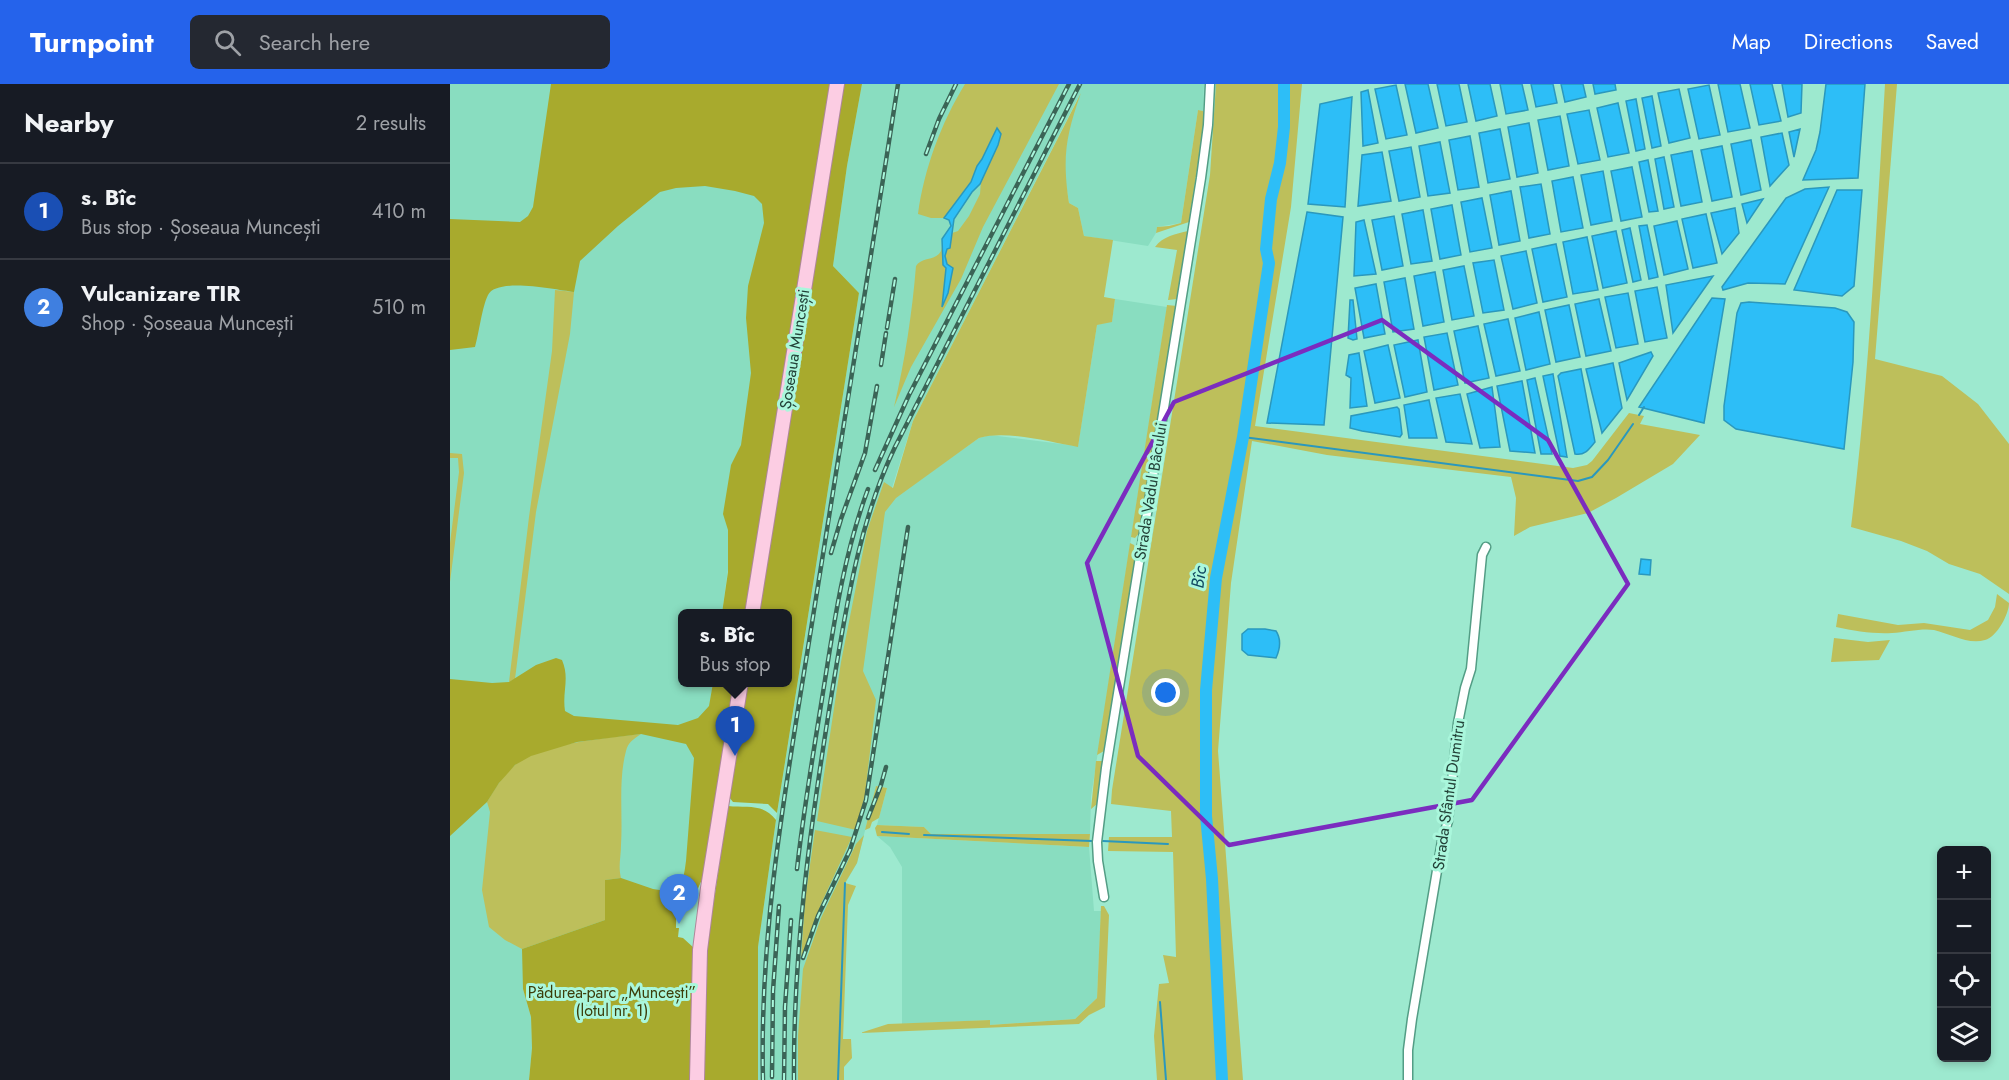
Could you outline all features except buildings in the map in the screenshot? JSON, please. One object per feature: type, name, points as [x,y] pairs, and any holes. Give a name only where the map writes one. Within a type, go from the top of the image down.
[{"type":"main road","name":"Șoseaua Muncești","points":[[753,609],[837,84]]},
{"type":"main road","points":[[698,1080],[700,950],[740,687]]},
{"type":"street","name":"Strada Vadul Bâcului","points":[[1104,897],[1097,842],[1104,779],[1201,178],[1208,125],[1210,84]]},
{"type":"street","name":"Strada Sfântul Dumitru","points":[[1408,1080],[1408,1050],[1412,1019],[1442,841],[1448,821],[1458,723],[1471,669],[1482,555],[1486,547]]},
{"type":"highlighted area","points":[[1382,320],[1548,440],[1628,584],[1472,800],[1229,845],[1138,756],[1087,563],[1174,402]]},
{"type":"shaded area","points":[[450,84],[790,84],[760,337],[723,609],[678,609],[678,687],[712,687],[697,796],[691,860],[682,890],[523,989],[531,1017],[532,1048],[529,1080],[450,1080]]},
{"type":"shaded area","points":[[862,84],[1204,84],[1203,111],[1198,110],[1181,223],[1157,227],[1148,246],[1084,236],[1078,208],[1069,203],[1064,161],[1069,127],[1078,98],[913,421],[892,488],[896,497],[979,438],[990,435],[1078,446],[1097,325],[1112,321],[1115,299],[1167,307],[1091,797],[1090,834],[931,834],[924,827],[877,825],[887,788],[876,786],[857,863],[835,901],[811,1080],[758,1080],[758,947],[859,293],[833,266],[847,166]]},
{"type":"shaded area","points":[[965,84],[1059,84],[983,227],[961,279],[911,367],[894,407],[908,337],[916,266],[921,261],[939,254],[942,249],[943,236],[958,231],[969,216],[980,194],[981,181],[998,145],[1000,133],[997,128],[971,182],[944,218],[931,218],[918,214],[929,163],[948,114]]},
{"type":"shaded area","points":[[1216,84],[1302,84],[1291,207],[1255,426],[1573,468],[1587,465],[1592,461],[1629,413],[1644,416],[1640,424],[1700,435],[1673,464],[1616,498],[1588,513],[1530,527],[1514,536],[1516,498],[1511,477],[1327,455],[1252,441],[1231,583],[1218,751],[1243,1080],[1157,1080],[1154,1036],[1159,984],[1169,983],[1163,955],[1176,957],[1173,852],[1108,851],[1109,837],[1172,837],[1171,811],[1111,804],[1210,175]]},
{"type":"shaded area","points":[[1885,84],[1897,84],[1875,359],[1942,376],[1978,404],[2009,444],[2009,594],[1980,574],[1949,564],[1927,551],[1851,527],[1867,361]]},
{"type":"shaded area","points":[[1081,93],[1067,146],[1066,172],[1069,203],[1078,208],[1084,236],[1113,240],[1104,297],[1115,299],[1112,322],[1097,325],[1078,447],[1015,436],[979,438],[896,498],[885,512],[863,671],[876,700],[865,795],[856,830],[817,821],[841,662],[867,531],[884,482],[893,488],[913,421]]},
{"type":"shaded area","points":[[1198,110],[1203,111],[1205,117],[1189,222],[1156,233],[1157,227],[1181,223]]},
{"type":"shaded area","points":[[1188,231],[1177,299],[1168,300],[1177,250],[1155,247],[1174,234]]},
{"type":"shaded area","points":[[555,290],[574,292],[570,334],[536,512],[515,679],[509,682],[552,351]]},
{"type":"shaded area","points":[[1167,305],[1177,306],[1140,532],[1135,538],[1131,537]]},
{"type":"shaded area","points":[[450,453],[462,454],[464,473],[450,582],[450,543],[459,472],[458,458],[450,458]]},
{"type":"shaded area","points":[[1130,543],[1134,545],[1137,553],[1104,751],[1097,755]]},
{"type":"shaded area","points":[[1997,594],[2009,603],[2008,608],[2005,619],[1998,630],[1985,640],[1966,640],[1934,630],[1878,633],[1836,627],[1838,614],[1898,625],[1924,623],[1970,630],[1988,620],[1995,607]]},
{"type":"shaded area","points":[[1834,638],[1868,642],[1890,640],[1879,660],[1831,662]]},
{"type":"shaded area","points":[[641,734],[628,745],[626,751],[621,786],[621,878],[605,880],[605,920],[522,949],[505,940],[489,927],[482,890],[490,812],[487,802],[496,787],[515,765],[541,751],[610,737]]},
{"type":"shaded area","points":[[1096,761],[1103,761],[1097,804],[1091,809]]},
{"type":"shaded area","points":[[876,786],[887,788],[879,818],[865,830]]},
{"type":"shaded area","points":[[877,825],[924,827],[931,834],[1090,834],[1089,847],[877,836],[875,828]]},
{"type":"shaded area","points":[[815,830],[852,837],[822,902],[801,959],[805,900]]},
{"type":"shaded area","points":[[864,835],[857,863],[845,883],[856,886],[848,905],[843,1039],[851,1039],[852,1058],[844,1067],[844,1080],[798,1080],[798,1036],[803,969],[821,918],[856,844]]},
{"type":"shaded area","points":[[877,836],[1089,847],[1094,911],[1101,911],[1097,998],[1075,1019],[990,1025],[990,1020],[902,1024],[902,867],[890,847]]},
{"type":"shaded area","points":[[1101,906],[1104,906],[1109,915],[1105,1007],[1089,1015],[1079,1024],[860,1033],[888,1024],[990,1020],[990,1025],[1075,1019],[1097,998]]},
{"type":"green space","points":[[551,84],[832,84],[749,609],[723,609],[728,572],[728,530],[723,514],[731,465],[741,445],[751,373],[746,318],[748,286],[764,223],[762,204],[754,196],[705,186],[676,188],[660,192],[580,261],[574,292],[528,286],[503,287],[494,290],[486,300],[475,347],[450,350],[450,219],[520,222],[528,216],[533,207]]},
{"type":"green space","points":[[844,84],[862,84],[847,166],[833,266],[859,293],[777,813],[768,804],[733,802],[729,797],[747,687],[792,687],[792,609],[760,609]]},
{"type":"green space","name":"Pădurea-parc „Muncești” (lotul nr. 1)","points":[[556,658],[562,660],[566,679],[565,711],[574,716],[678,725],[698,718],[709,706],[712,687],[736,687],[705,873],[695,895],[681,905],[676,916],[676,928],[679,928],[678,937],[683,938],[694,948],[693,1080],[529,1080],[532,1048],[531,1017],[523,989],[522,949],[605,920],[605,880],[621,878],[653,889],[672,892],[679,885],[684,875],[686,861],[694,758],[686,744],[641,734],[577,742],[531,756],[515,765],[499,783],[487,802],[450,836],[450,679],[492,683],[509,682],[536,665]]},
{"type":"green space","points":[[728,806],[760,809],[776,820],[758,947],[758,1080],[702,1080],[707,947]]},
{"type":"water","points":[[1405,84],[1428,84],[1438,128],[1416,133]]},
{"type":"water","points":[[1437,84],[1459,84],[1467,122],[1446,126]]},
{"type":"water","points":[[1468,84],[1490,84],[1497,116],[1476,121]]},
{"type":"water","points":[[1500,84],[1522,84],[1528,110],[1506,114]]},
{"type":"water","points":[[1531,84],[1553,84],[1557,103],[1536,107]]},
{"type":"water","points":[[1561,84],[1583,84],[1586,97],[1565,102]]},
{"type":"water","points":[[1593,84],[1615,84],[1616,90],[1595,94]]},
{"type":"water","points":[[1718,84],[1740,84],[1750,128],[1728,132]]},
{"type":"water","points":[[1750,84],[1772,84],[1781,121],[1759,125]]},
{"type":"water","points":[[1782,84],[1802,84],[1801,113],[1788,117]]},
{"type":"water","points":[[1826,84],[1865,84],[1858,178],[1803,180],[1816,150]]},
{"type":"water","points":[[1396,85],[1407,135],[1386,139],[1375,89]]},
{"type":"water","points":[[1709,85],[1720,135],[1699,139],[1688,89]]},
{"type":"water","points":[[1679,89],[1690,138],[1669,143],[1658,93]]},
{"type":"water","points":[[1368,90],[1378,143],[1363,146],[1361,92]]},
{"type":"water","points":[[1652,96],[1661,146],[1652,148],[1642,98]]},
{"type":"water","points":[[1352,97],[1345,207],[1308,204],[1320,104]]},
{"type":"water","points":[[1636,99],[1645,149],[1636,151],[1626,101]]},
{"type":"water","points":[[1618,103],[1629,153],[1608,157],[1597,108]]},
{"type":"water","points":[[1589,110],[1600,160],[1578,164],[1567,114]]},
{"type":"water","points":[[1560,116],[1569,166],[1548,170],[1538,120]]},
{"type":"water","points":[[1529,123],[1538,173],[1517,177],[1508,127]]},
{"type":"water","points":[[997,128],[1001,134],[998,145],[980,184],[954,219],[950,248],[947,249],[945,256],[947,264],[953,268],[948,293],[942,307],[946,268],[943,265],[942,239],[951,226],[949,220],[944,218],[971,182]]},
{"type":"water","points":[[1500,129],[1510,179],[1488,183],[1479,133]]},
{"type":"water","points":[[1800,129],[1794,157],[1789,132]]},
{"type":"water","points":[[1782,133],[1789,165],[1770,186],[1761,137]]},
{"type":"water","points":[[1470,136],[1479,187],[1458,190],[1449,140]]},
{"type":"water","points":[[1751,140],[1761,190],[1741,195],[1731,144]]},
{"type":"water","points":[[1440,142],[1450,193],[1428,196],[1419,146]]},
{"type":"water","points":[[1722,146],[1732,197],[1712,201],[1701,150]]},
{"type":"water","points":[[1411,147],[1420,197],[1399,201],[1389,151]]},
{"type":"water","points":[[1692,151],[1702,202],[1681,206],[1671,155]]},
{"type":"water","points":[[1382,152],[1391,201],[1358,206],[1362,155]]},
{"type":"water","points":[[1664,157],[1674,207],[1664,209],[1655,159]]},
{"type":"water","points":[[1648,160],[1658,211],[1649,212],[1639,162]]},
{"type":"water","points":[[1632,167],[1642,217],[1621,221],[1611,171]]},
{"type":"water","points":[[1603,171],[1612,221],[1591,225],[1581,175]]},
{"type":"water","points":[[1573,177],[1583,228],[1561,232],[1552,181]]},
{"type":"water","points":[[1541,184],[1550,234],[1529,238],[1520,187]]},
{"type":"water","points":[[1829,187],[1785,284],[1748,283],[1723,290],[1722,287],[1786,198],[1805,189]]},
{"type":"water","points":[[1837,190],[1862,190],[1854,286],[1842,296],[1794,290]]},
{"type":"water","points":[[1511,191],[1520,241],[1499,245],[1490,195]]},
{"type":"water","points":[[1482,198],[1492,248],[1470,252],[1461,202]]},
{"type":"water","points":[[1763,199],[1747,223],[1742,204]]},
{"type":"water","points":[[1452,205],[1461,255],[1440,259],[1431,209]]},
{"type":"water","points":[[1735,208],[1739,233],[1722,254],[1711,213]]},
{"type":"water","points":[[1423,210],[1432,261],[1411,264],[1402,214]]},
{"type":"water","points":[[1307,212],[1343,217],[1324,425],[1267,423]]},
{"type":"water","points":[[1706,214],[1717,263],[1693,268],[1682,219]]},
{"type":"water","points":[[1394,216],[1403,266],[1382,270],[1372,220]]},
{"type":"water","points":[[1364,220],[1376,274],[1354,276],[1356,222]]},
{"type":"water","points":[[1677,221],[1688,269],[1664,275],[1654,226]]},
{"type":"water","points":[[1647,225],[1658,277],[1649,279],[1639,226]]},
{"type":"water","points":[[1630,228],[1641,280],[1633,282],[1622,230]]},
{"type":"water","points":[[1616,231],[1627,283],[1603,288],[1592,236]]},
{"type":"water","points":[[1587,237],[1598,290],[1573,294],[1563,242]]},
{"type":"water","points":[[1556,244],[1567,297],[1543,302],[1532,249]]},
{"type":"water","points":[[1526,251],[1537,303],[1513,309],[1501,256]]},
{"type":"water","points":[[1494,260],[1504,310],[1483,313],[1473,263]]},
{"type":"water","points":[[1464,266],[1474,316],[1452,320],[1443,270]]},
{"type":"water","points":[[1435,272],[1444,322],[1423,326],[1414,276]]},
{"type":"water","points":[[1713,276],[1673,333],[1666,285]]},
{"type":"water","points":[[1405,278],[1414,329],[1393,332],[1384,282]]},
{"type":"water","points":[[1376,284],[1385,334],[1364,338],[1355,288]]},
{"type":"water","points":[[1657,287],[1667,338],[1645,342],[1635,291]]},
{"type":"water","points":[[1628,293],[1638,344],[1616,348],[1605,297]]},
{"type":"water","points":[[1712,298],[1725,299],[1704,423],[1639,407]]},
{"type":"water","points":[[1599,299],[1611,351],[1586,356],[1575,304]]},
{"type":"water","points":[[1350,300],[1353,300],[1357,339],[1353,340],[1348,338]]},
{"type":"water","points":[[1741,303],[1835,308],[1847,312],[1854,322],[1853,362],[1844,449],[1736,429],[1724,420],[1737,313]]},
{"type":"water","points":[[1569,305],[1580,357],[1556,362],[1545,310]]},
{"type":"water","points":[[1539,312],[1550,364],[1526,370],[1515,318]]},
{"type":"water","points":[[1508,319],[1520,371],[1496,376],[1484,324]]},
{"type":"water","points":[[1478,326],[1489,378],[1465,383],[1454,331]]},
{"type":"water","points":[[1447,333],[1458,385],[1434,390],[1424,337]]},
{"type":"water","points":[[1418,340],[1427,392],[1405,397],[1394,345]]},
{"type":"water","points":[[1388,345],[1400,398],[1375,403],[1364,351]]},
{"type":"water","points":[[1651,352],[1653,356],[1627,400],[1619,363]]},
{"type":"water","points":[[1359,353],[1367,406],[1350,408],[1351,378],[1346,375],[1349,355]]},
{"type":"water","points":[[1613,363],[1622,408],[1602,433],[1586,369]]},
{"type":"water","points":[[1581,369],[1595,442],[1582,454],[1575,454],[1558,376],[1561,373]]},
{"type":"water","points":[[1553,374],[1567,457],[1560,456],[1543,376]]},
{"type":"water","points":[[1535,378],[1552,454],[1541,454],[1527,380]]},
{"type":"water","points":[[1522,381],[1535,453],[1510,451],[1497,386]]},
{"type":"water","points":[[1492,387],[1500,447],[1480,448],[1467,394]]},
{"type":"water","points":[[1460,394],[1472,444],[1446,442],[1436,398]]},
{"type":"water","points":[[1429,400],[1437,438],[1409,438],[1404,405]]},
{"type":"water","points":[[1397,407],[1402,434],[1400,437],[1350,428],[1351,416]]},
{"type":"water","points":[[1641,559],[1651,560],[1650,575],[1639,574]]},
{"type":"water","points":[[1248,629],[1276,631],[1280,644],[1276,658],[1248,655],[1242,650],[1242,634]]},
{"type":"waterway","name":"Bîc","points":[[1222,1080],[1212,879],[1206,816],[1206,690],[1216,578],[1243,437],[1269,263],[1266,249],[1271,199],[1280,163],[1284,127],[1284,84]]},
{"type":"waterway","points":[[1639,415],[1644,407]]},
{"type":"waterway","points":[[1243,437],[1578,481],[1592,477],[1608,460],[1633,424]]},
{"type":"waterway","points":[[882,832],[909,834]]},
{"type":"waterway","points":[[924,835],[1092,841]]},
{"type":"waterway","points":[[1103,841],[1168,844]]},
{"type":"waterway","points":[[838,1080],[845,883]]},
{"type":"waterway","points":[[1160,1002],[1166,1080]]},
{"type":"railway","points":[[763,1080],[766,965],[777,850],[898,84]]},
{"type":"railway","points":[[926,154],[939,119],[956,84]]},
{"type":"railway","points":[[875,470],[909,395],[1069,84]]},
{"type":"railway","points":[[794,1080],[794,1031],[800,934],[810,837],[843,630],[862,536],[882,476],[895,447],[1080,84]]},
{"type":"railway","points":[[887,328],[895,279]]},
{"type":"railway","points":[[881,365],[886,333]]},
{"type":"railway","points":[[831,553],[865,453],[877,386]]},
{"type":"railway","points":[[797,869],[837,608],[853,536],[868,489]]},
{"type":"railway","points":[[803,958],[818,916],[850,850],[866,800],[908,527]]},
{"type":"railway","points":[[868,818],[886,767]]},
{"type":"railway","points":[[772,1077],[773,991],[779,906]]},
{"type":"railway","points":[[784,1080],[785,1007],[791,920]]},
{"type":"place","name":"s. Bîc","points":[[735,756]]},
{"type":"place","name":"Vulcanizare TIR","points":[[679,924]]}]
